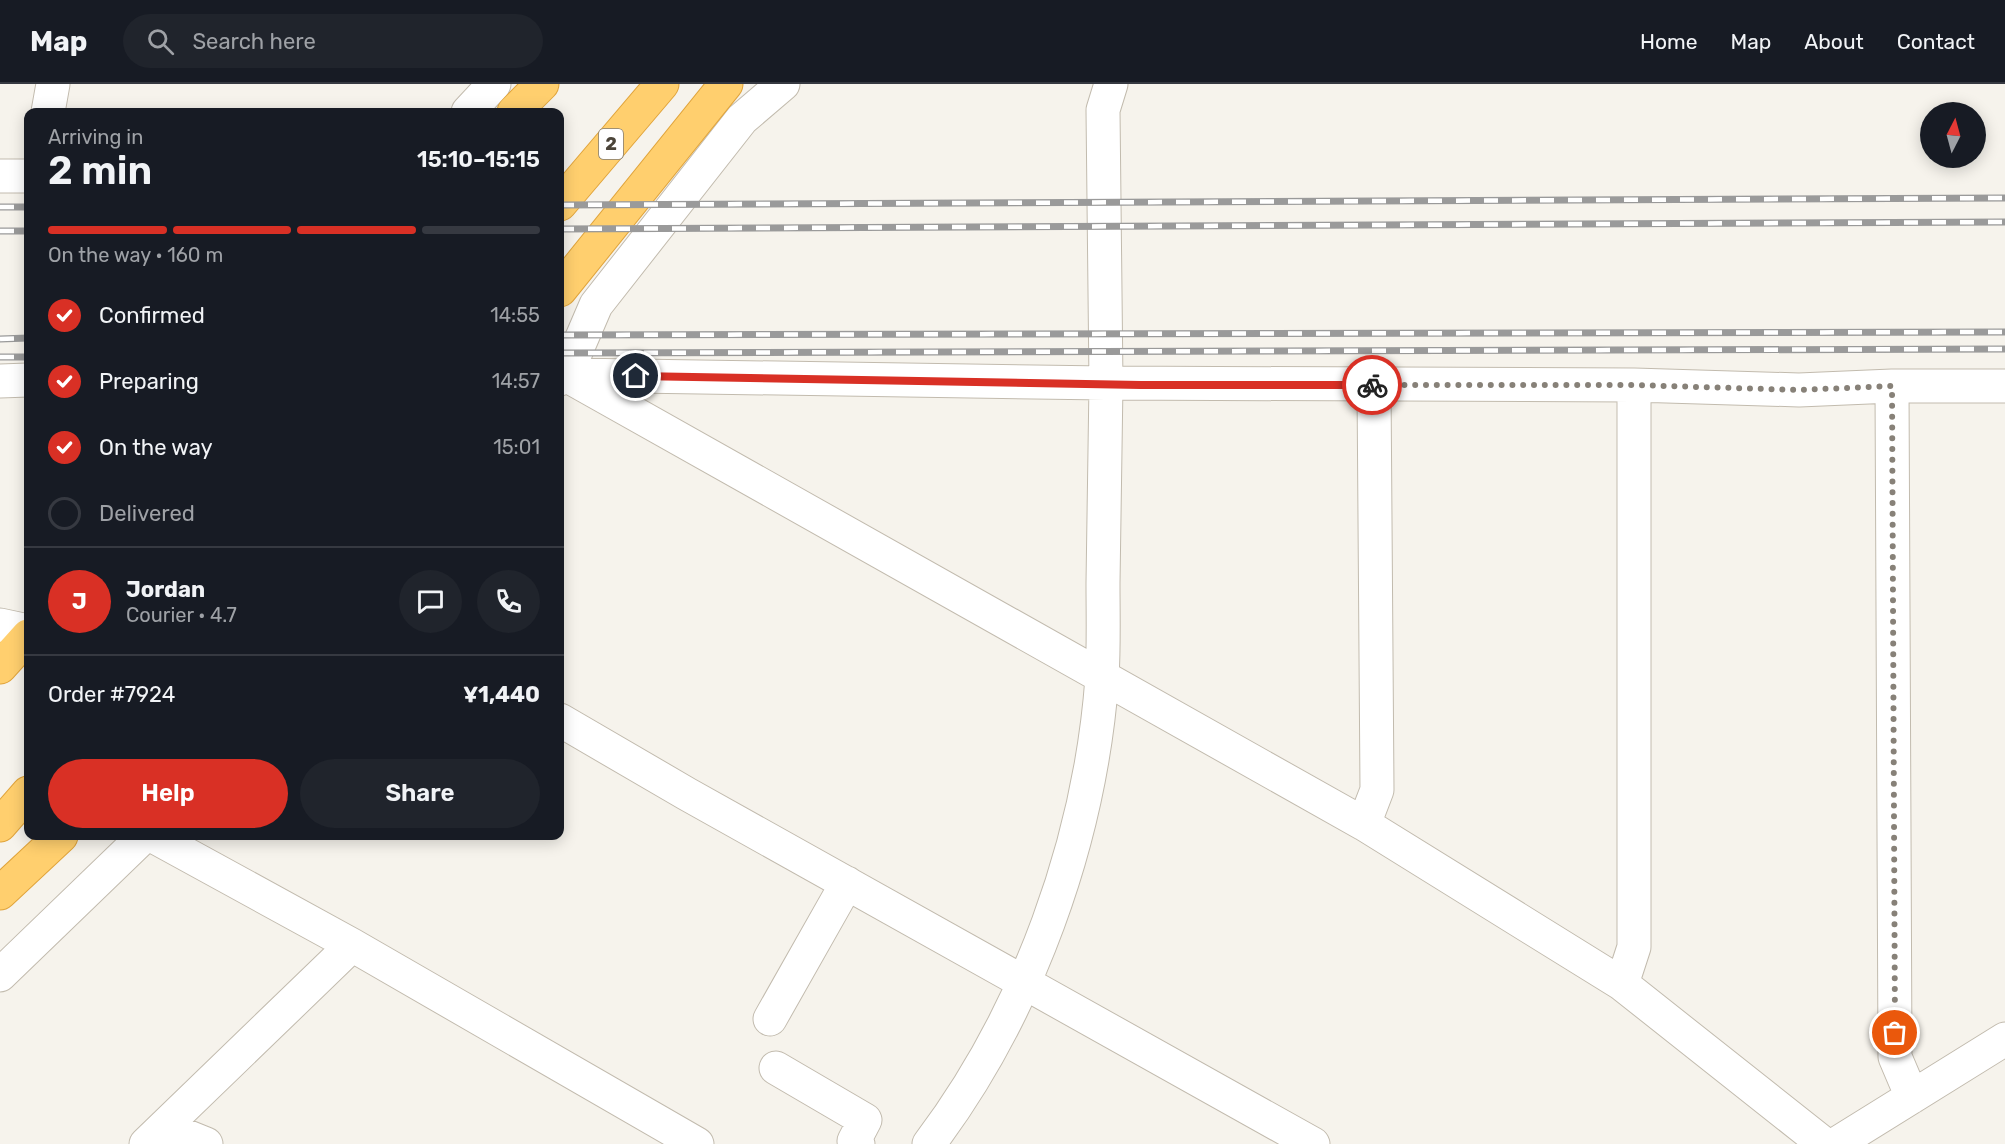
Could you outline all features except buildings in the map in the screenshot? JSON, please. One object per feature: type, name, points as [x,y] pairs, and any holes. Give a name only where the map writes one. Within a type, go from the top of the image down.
[{"type":"highway","name":"2","points":[[564,199],[662,84]]},
{"type":"highway","points":[[564,285],[726,84]]},
{"type":"highway","points":[[0,667],[24,640]]},
{"type":"highway","points":[[0,825],[24,798]]},
{"type":"highway","points":[[11,883],[57,840]]},
{"type":"street","points":[[49,108],[53,84]]},
{"type":"street","points":[[472,108],[495,84]]},
{"type":"street","points":[[564,375],[596,305],[742,119],[783,84]]},
{"type":"street","points":[[929,1144],[991,1048],[1024,981],[1062,886],[1081,818],[1102,678],[1106,383],[1103,110],[1111,84]]},
{"type":"street","points":[[0,176],[24,176]]},
{"type":"street","points":[[564,379],[636,376],[1106,383],[1634,385],[1799,390],[1892,386],[2005,386]]},
{"type":"street","points":[[622,406],[636,376]]},
{"type":"street","points":[[0,381],[24,380]]},
{"type":"street","points":[[564,380],[622,406],[1364,824],[1622,984],[1824,1144]]},
{"type":"street","points":[[1364,824],[1377,790],[1374,385]]},
{"type":"street","points":[[1622,984],[1634,947],[1634,385]]},
{"type":"street","points":[[1892,386],[1895,1057],[1912,1097]]},
{"type":"street","points":[[0,625],[24,630]]},
{"type":"street","points":[[564,722],[1312,1144]]},
{"type":"street","points":[[0,975],[140,840]]},
{"type":"street","points":[[160,840],[352,945],[697,1144]]},
{"type":"street","points":[[770,1019],[847,883]]},
{"type":"street","points":[[155,1135],[352,945]]},
{"type":"street","points":[[1836,1144],[2005,1039]]},
{"type":"street","points":[[776,1068],[865,1120],[854,1141],[858,1144]]},
{"type":"street","points":[[155,1135],[206,1144]]},
{"type":"railway","points":[[564,205],[2005,198]]},
{"type":"railway","points":[[0,207],[24,207]]},
{"type":"railway","points":[[564,229],[2005,222]]},
{"type":"railway","points":[[0,231],[24,231]]},
{"type":"railway","points":[[564,335],[2005,332]]},
{"type":"railway","points":[[0,339],[24,338]]},
{"type":"railway","points":[[564,353],[2005,349]]},
{"type":"railway","points":[[0,357],[24,357]]},
{"type":"way so far","points":[[1372,385],[1634,385],[1799,390],[1892,386],[1895,1033]]},
{"type":"route","points":[[636,376],[1141,385],[1372,385]]}]
